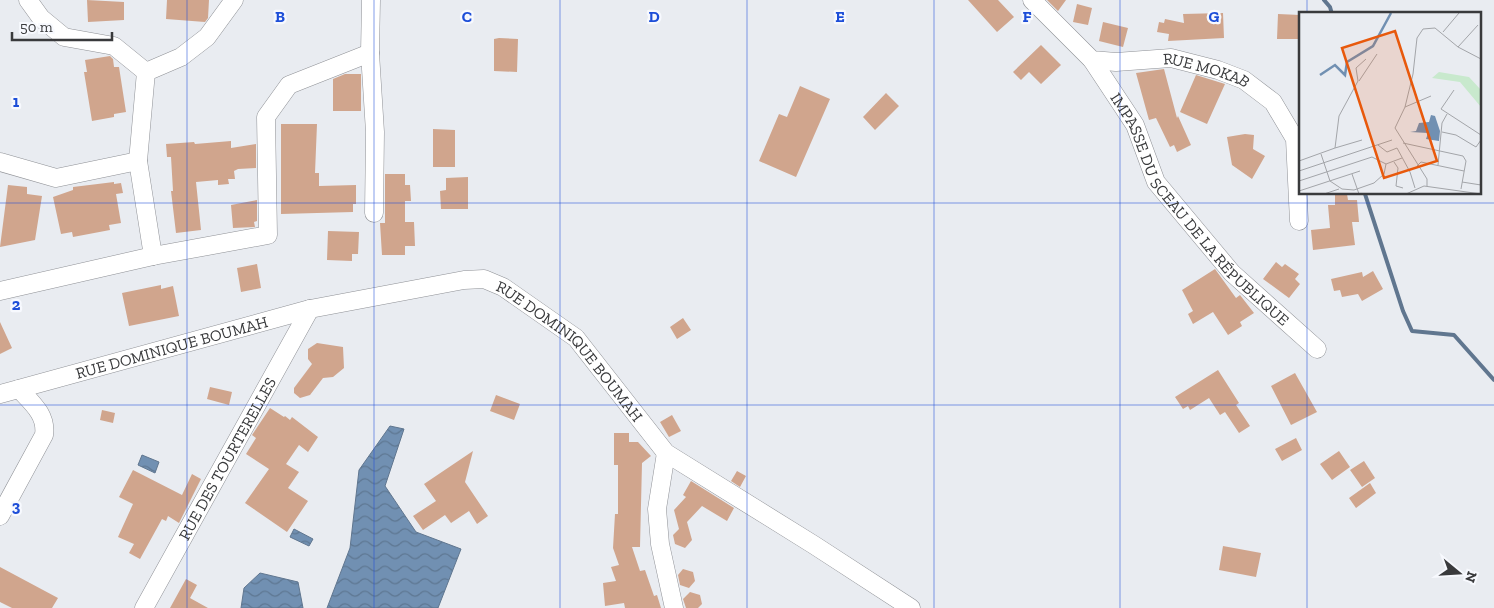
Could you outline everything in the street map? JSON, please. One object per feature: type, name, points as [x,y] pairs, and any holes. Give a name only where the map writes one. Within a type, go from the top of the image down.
[{"type":"street","points":[[28,0],[41,18],[64,37],[114,46],[146,72]]},
{"type":"street","points":[[146,72],[181,57],[207,37],[234,0]]},
{"type":"street","points":[[371,0],[370,53],[375,132],[374,213]]},
{"type":"street","points":[[1032,0],[1092,60]]},
{"type":"street","points":[[0,291],[153,256],[268,234],[266,117],[289,85],[370,53]]},
{"type":"street","name":"RUE MOKAB","points":[[1092,60],[1116,62],[1172,58],[1218,70],[1244,80],[1273,102],[1295,139],[1299,221]]},
{"type":"street","name":"IMPASSE DU SCEAU DE LA RÉPUBLIQUE","points":[[1092,60],[1135,125],[1156,182],[1232,273],[1317,349]]},
{"type":"street","points":[[146,72],[138,161],[153,256]]},
{"type":"street","points":[[0,162],[56,178],[138,161]]},
{"type":"street","name":"RUE DOMINIQUE BOUMAH","points":[[0,394],[310,309],[464,280],[484,279],[516,294],[576,338],[666,453],[911,608]]},
{"type":"street","name":"RUE DES TOURTERELLES","points":[[144,608],[310,309]]},
{"type":"street","points":[[0,516],[44,435],[45,425],[41,414],[20,389]]},
{"type":"street","points":[[666,453],[657,509],[660,544],[674,608]]},
{"type":"water","points":[[390,426],[404,429],[385,486],[416,532],[461,549],[438,608],[327,608],[350,548],[359,470]]},
{"type":"water","points":[[142,455],[159,462],[155,473],[138,465]]},
{"type":"water","points":[[294,529],[313,539],[309,546],[290,537]]},
{"type":"water","points":[[260,573],[298,582],[303,608],[241,608],[244,588]]},
{"type":"building","points":[[87,0],[124,2],[124,20],[88,22]]},
{"type":"building","points":[[167,0],[209,0],[208,18],[205,22],[166,19]]},
{"type":"building","points":[[968,0],[998,0],[1014,17],[997,32]]},
{"type":"building","points":[[1047,0],[1066,0],[1058,11]]},
{"type":"building","points":[[1077,4],[1092,8],[1088,25],[1073,22]]},
{"type":"building","points":[[1223,13],[1224,38],[1168,41],[1169,34],[1157,32],[1159,22],[1164,23],[1165,19],[1184,23],[1183,14]]},
{"type":"building","points":[[1278,14],[1299,15],[1299,39],[1277,39]]},
{"type":"building","points":[[1103,22],[1128,28],[1123,47],[1099,41]]},
{"type":"building","points":[[494,39],[518,39],[517,72],[494,71]]},
{"type":"building","points":[[1041,45],[1061,65],[1041,84],[1029,72],[1021,80],[1013,72]]},
{"type":"building","points":[[110,56],[113,59],[114,67],[119,67],[126,112],[114,114],[114,117],[92,121],[84,72],[87,72],[85,60]]},
{"type":"building","points":[[1164,69],[1177,118],[1178,116],[1191,145],[1177,152],[1174,145],[1170,147],[1156,118],[1149,120],[1136,73]]},
{"type":"building","points":[[345,74],[361,74],[361,111],[333,111],[333,79]]},
{"type":"building","points":[[1196,75],[1225,84],[1207,124],[1180,112]]},
{"type":"building","points":[[800,86],[830,99],[796,177],[759,161],[779,114],[787,117]]},
{"type":"building","points":[[886,93],[899,106],[875,130],[863,117]]},
{"type":"building","points":[[281,124],[317,124],[315,173],[319,173],[319,186],[356,185],[356,204],[353,204],[353,212],[281,214]]},
{"type":"building","points":[[433,129],[455,130],[455,167],[433,167]]},
{"type":"building","points":[[1245,134],[1254,135],[1253,149],[1265,156],[1252,179],[1232,165],[1227,137]]},
{"type":"building","points":[[231,141],[231,148],[256,144],[256,168],[234,171],[235,179],[228,179],[229,184],[218,185],[218,180],[196,182],[201,230],[176,233],[171,191],[173,191],[171,157],[167,157],[166,144]]},
{"type":"building","points":[[385,174],[405,174],[405,185],[410,185],[411,201],[405,201],[405,222],[414,222],[415,246],[405,246],[405,255],[382,255],[380,223],[385,223]]},
{"type":"building","points":[[468,177],[468,209],[441,209],[440,191],[446,190],[446,178]]},
{"type":"building","points":[[114,182],[114,184],[121,183],[123,193],[116,194],[121,223],[109,225],[110,230],[73,237],[72,232],[61,234],[53,197],[73,190],[73,187]]},
{"type":"building","points":[[8,185],[27,187],[27,194],[42,196],[35,240],[0,247]]},
{"type":"building","points":[[1335,195],[1347,195],[1348,200],[1357,200],[1359,222],[1352,222],[1355,245],[1313,250],[1311,230],[1330,228],[1328,205],[1335,205]]},
{"type":"building","points":[[257,200],[257,221],[254,222],[255,227],[233,228],[231,205]]},
{"type":"building","points":[[328,231],[359,232],[358,254],[352,254],[352,261],[327,260]]},
{"type":"building","points":[[1276,262],[1282,267],[1285,264],[1299,274],[1295,279],[1300,284],[1289,298],[1263,279]]},
{"type":"building","points":[[257,264],[261,288],[241,292],[237,268]]},
{"type":"building","points":[[1215,269],[1236,298],[1240,295],[1254,313],[1240,322],[1242,326],[1228,335],[1213,312],[1193,324],[1188,314],[1193,311],[1182,290]]},
{"type":"building","points":[[1373,271],[1383,289],[1362,301],[1358,294],[1342,297],[1340,290],[1334,291],[1331,279],[1362,272],[1363,277]]},
{"type":"building","points":[[161,285],[161,289],[173,286],[179,316],[129,326],[122,293]]},
{"type":"building","points":[[683,318],[691,330],[677,339],[670,327]]},
{"type":"building","points":[[0,322],[12,348],[0,354]]},
{"type":"building","points":[[317,343],[343,347],[344,368],[333,377],[323,378],[310,395],[300,398],[294,393],[294,388],[312,364],[308,359],[308,349]]},
{"type":"building","points":[[1218,370],[1239,403],[1236,405],[1250,426],[1239,433],[1225,412],[1220,415],[1209,398],[1190,410],[1188,406],[1183,409],[1175,397]]},
{"type":"building","points":[[1295,373],[1317,412],[1291,425],[1271,386]]},
{"type":"building","points":[[210,387],[232,392],[229,405],[207,399]]},
{"type":"building","points":[[496,395],[520,404],[514,420],[490,411]]},
{"type":"building","points":[[270,408],[290,420],[292,417],[318,437],[308,452],[299,445],[286,464],[299,472],[288,488],[308,501],[287,532],[245,503],[269,469],[246,454],[256,438],[252,435]]},
{"type":"building","points":[[102,410],[115,413],[113,423],[100,420]]},
{"type":"building","points":[[672,415],[681,431],[669,437],[660,422]]},
{"type":"building","points":[[614,433],[629,433],[629,442],[638,442],[651,456],[642,463],[640,547],[632,547],[640,571],[645,570],[654,596],[657,595],[661,608],[625,608],[624,603],[605,606],[603,583],[616,581],[611,567],[619,565],[613,548],[615,514],[618,514],[618,465],[614,465]]},
{"type":"building","points":[[1296,438],[1302,450],[1282,461],[1275,449]]},
{"type":"building","points":[[473,451],[465,482],[488,516],[477,524],[469,511],[451,523],[445,515],[423,530],[413,516],[436,501],[424,484]]},
{"type":"building","points":[[1339,451],[1350,467],[1332,480],[1320,464]]},
{"type":"building","points":[[1364,461],[1375,478],[1362,487],[1350,470]]},
{"type":"building","points":[[133,470],[182,495],[192,474],[201,479],[179,523],[168,516],[166,521],[162,519],[140,559],[129,553],[134,544],[118,537],[133,504],[119,497]]},
{"type":"building","points":[[737,471],[746,476],[740,487],[731,481]]},
{"type":"building","points":[[691,481],[734,508],[727,521],[702,506],[687,522],[692,540],[685,548],[675,544],[673,535],[679,529],[674,510],[686,497],[683,495]]},
{"type":"building","points":[[1370,483],[1376,493],[1356,508],[1349,498]]},
{"type":"building","points":[[1223,546],[1261,553],[1256,577],[1219,570]]},
{"type":"building","points":[[0,567],[58,598],[52,608],[12,608],[0,602]]},
{"type":"building","points":[[683,569],[693,572],[695,581],[689,588],[680,585],[678,575]]},
{"type":"building","points":[[186,579],[197,585],[190,598],[208,608],[170,608]]},
{"type":"building","points":[[690,592],[700,595],[702,604],[698,608],[686,608],[683,599]]},
{"type":"waterway","points":[[1324,0],[1331,12]]},
{"type":"waterway","points":[[1365,195],[1403,311],[1412,331],[1454,335],[1494,380]]}]
